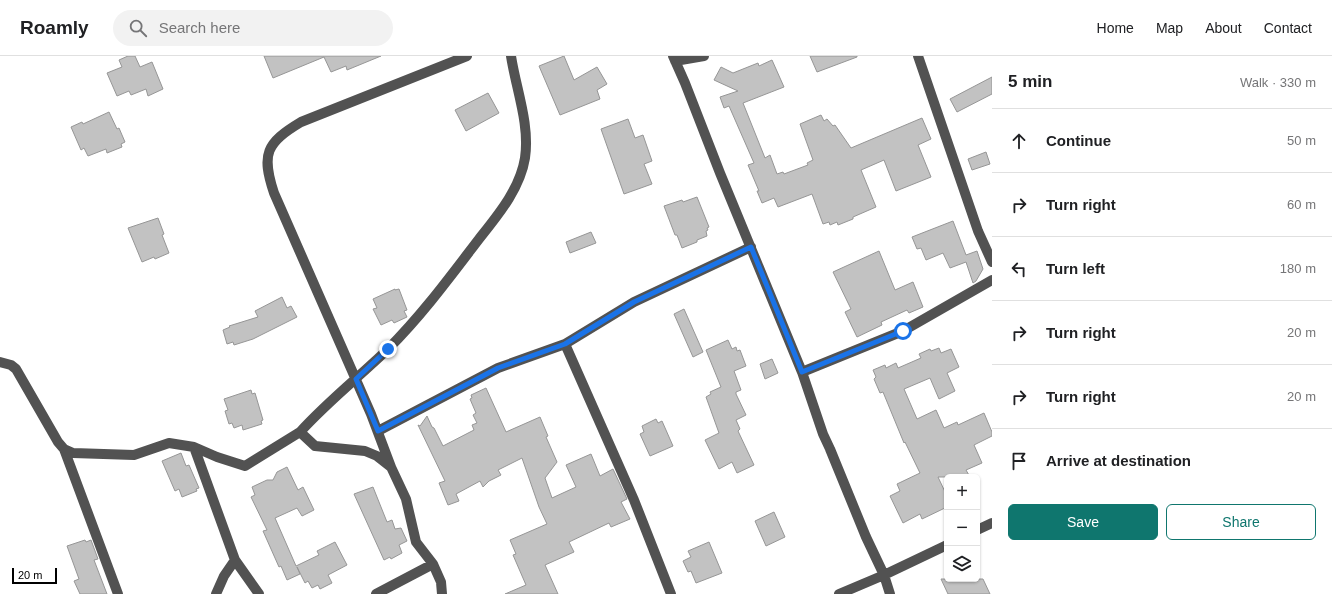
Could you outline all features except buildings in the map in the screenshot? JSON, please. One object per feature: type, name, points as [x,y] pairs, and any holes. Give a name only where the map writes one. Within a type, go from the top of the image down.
[{"type":"street","points":[[442,594],[440,582],[433,564],[416,542],[406,499],[391,467],[378,431],[356,379],[274,193],[268,170],[270,150],[276,139],[301,122],[467,56]]},
{"type":"street","points":[[64,450],[81,454],[134,455],[169,443],[194,447],[217,457],[245,466],[300,432],[421,314],[485,231],[513,191],[524,160],[525,142],[523,118],[511,56]]},
{"type":"street","points":[[704,56],[674,59],[802,372],[823,434],[866,537],[884,575],[890,594]]},
{"type":"street","points":[[918,56],[978,231],[992,262]]},
{"type":"street","points":[[378,431],[498,368],[565,344],[634,302],[751,247]]},
{"type":"street","points":[[802,372],[903,331],[992,280]]},
{"type":"street","points":[[565,344],[634,500],[671,594]]},
{"type":"street","points":[[0,362],[11,365],[19,373],[64,450],[118,594]]},
{"type":"street","points":[[300,432],[315,446],[365,451],[377,456],[391,467]]},
{"type":"street","points":[[194,447],[235,560],[257,594]]},
{"type":"street","points":[[980,529],[992,523]]},
{"type":"street","points":[[838,594],[884,575],[945,546]]},
{"type":"street","points":[[216,594],[224,576],[235,560]]},
{"type":"street","points":[[376,594],[433,564]]},
{"type":"route","points":[[388,349],[356,379],[378,431],[498,368],[565,344],[634,302],[751,247],[802,372],[903,331]]}]
